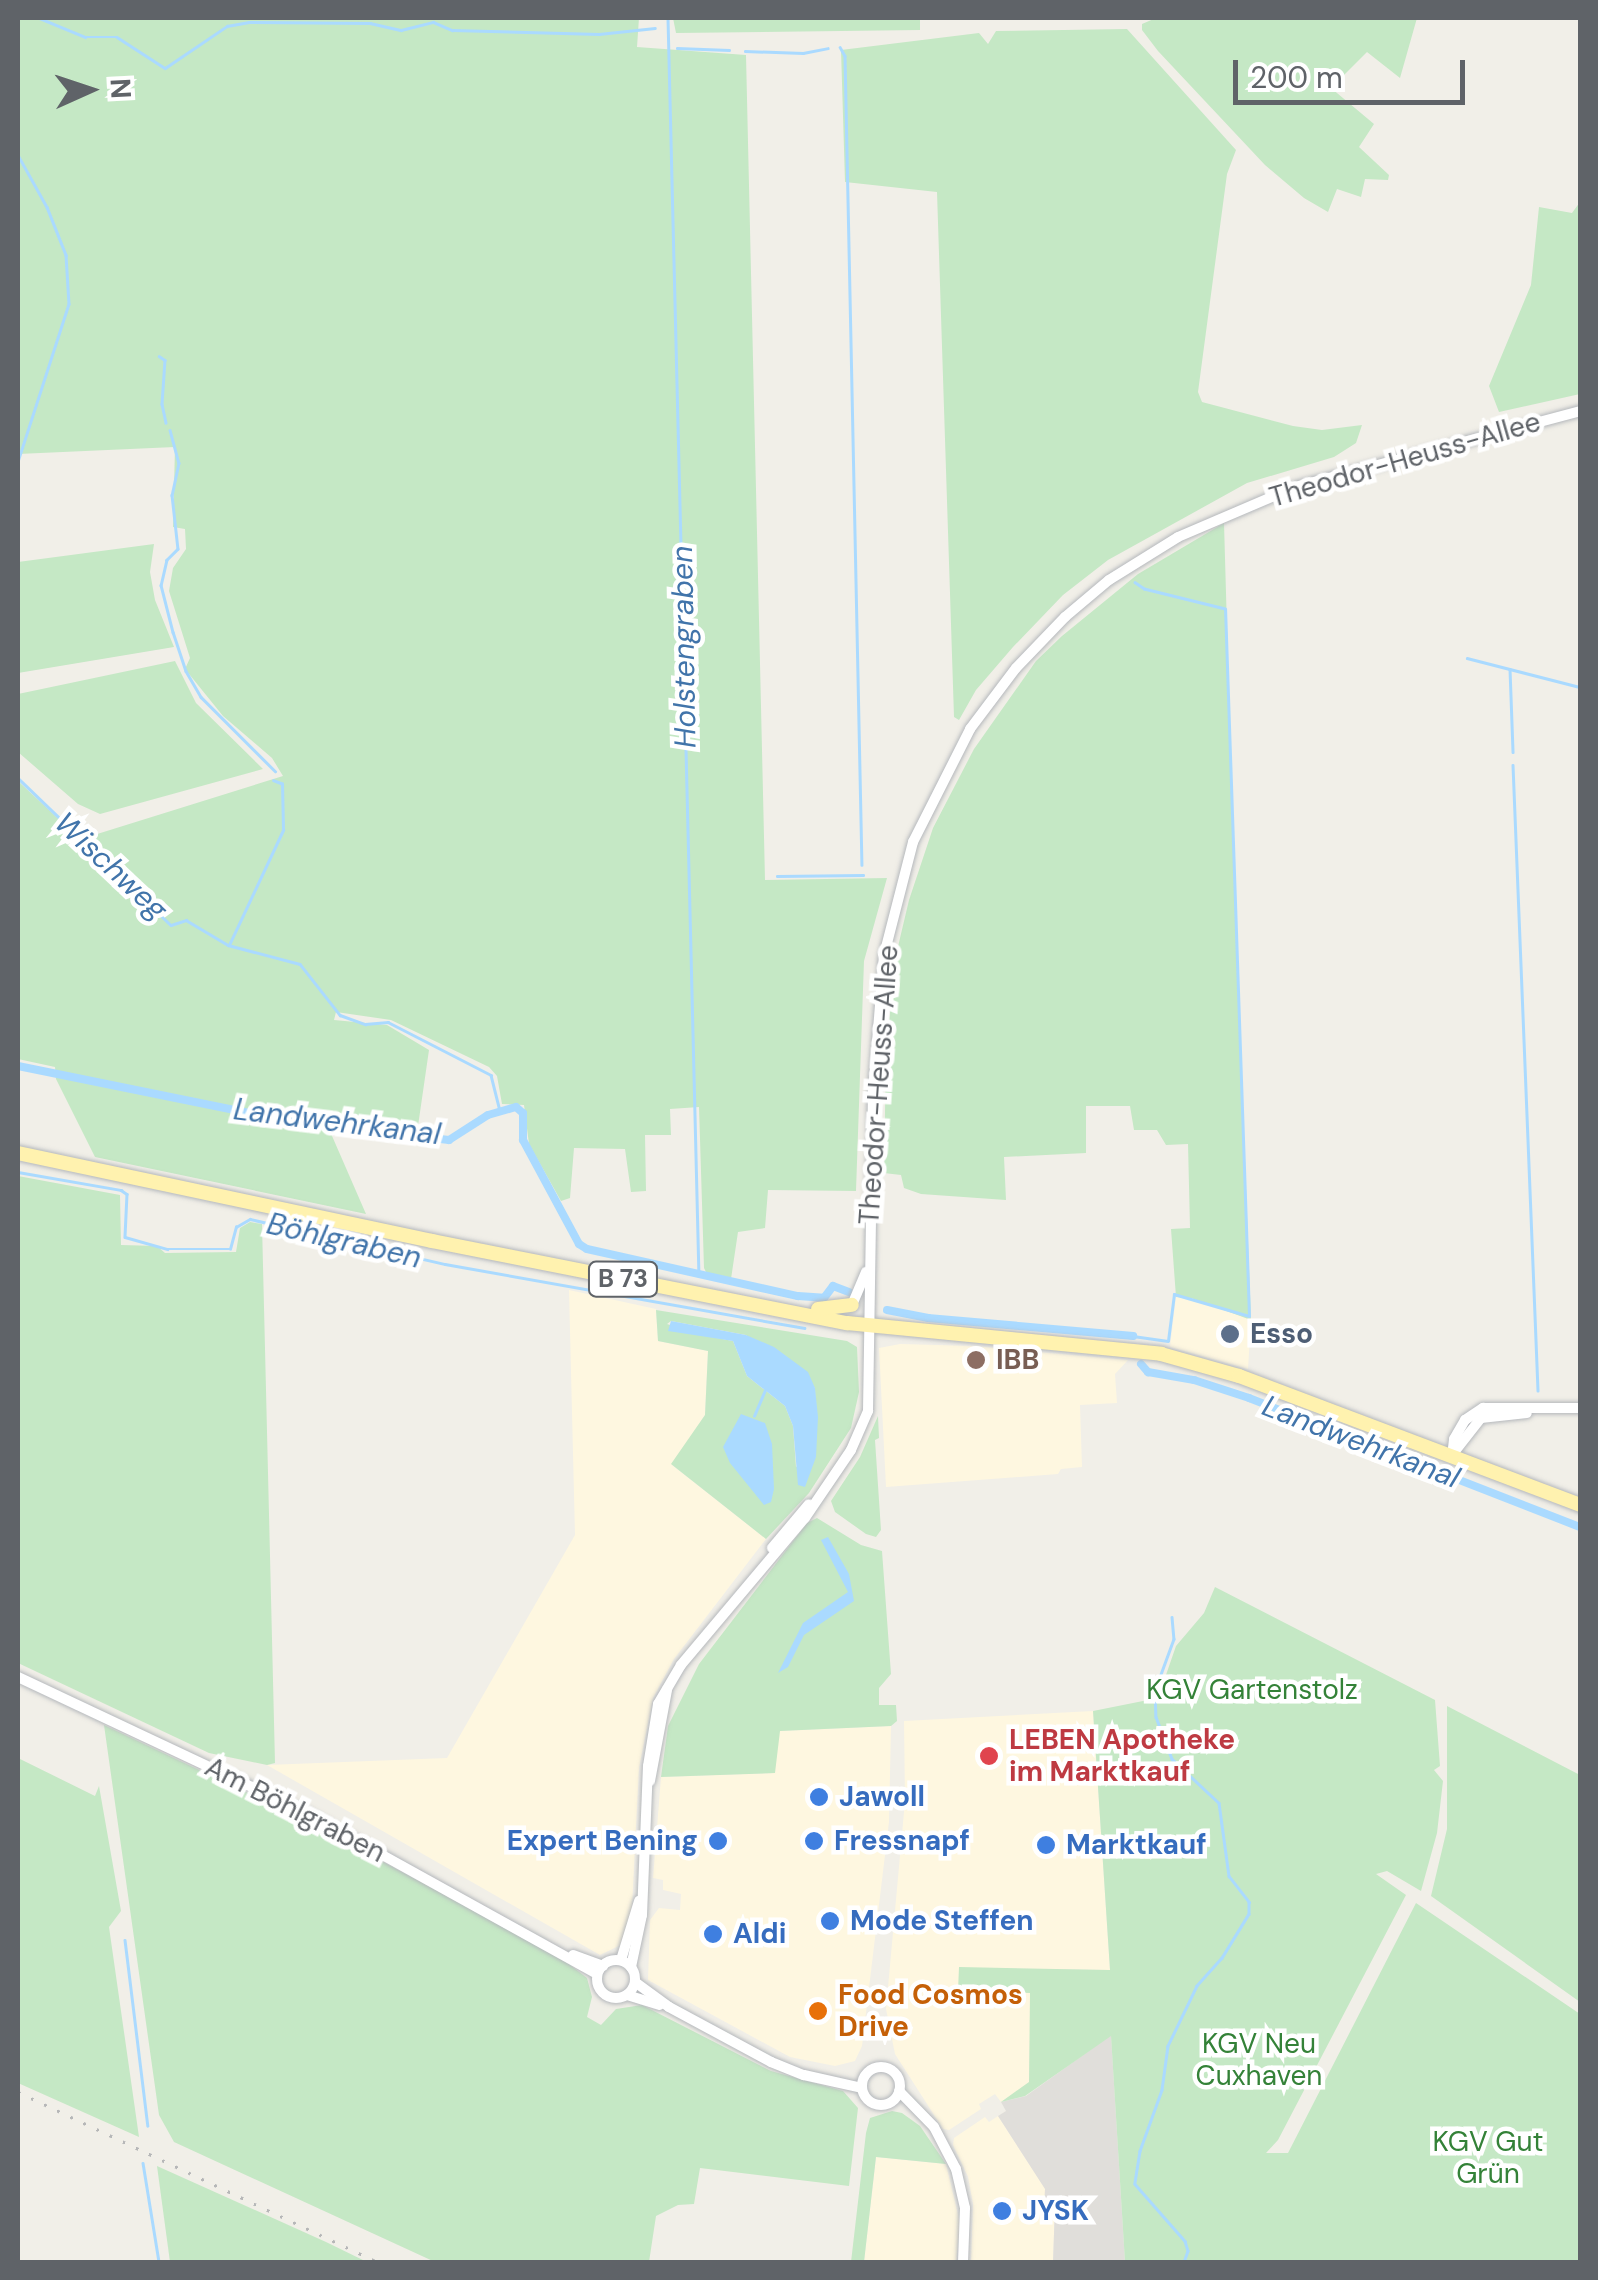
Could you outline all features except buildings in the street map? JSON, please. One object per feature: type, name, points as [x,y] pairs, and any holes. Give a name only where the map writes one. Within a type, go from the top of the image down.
[{"type":"main road","name":"B 73","points":[[18,1153],[868,1326],[1160,1354],[1239,1376],[1580,1505]]},
{"type":"main road","name":"B 73","points":[[770,1308],[828,1311],[852,1305]]},
{"type":"street","name":"Theodor-Heuss-Allee","points":[[626,1964],[641,1928],[650,1782],[667,1689],[681,1664],[767,1557],[805,1518],[813,1500],[851,1450],[868,1411],[868,1266],[877,1021],[884,955],[897,893],[919,828],[970,729],[1016,668],[1110,580],[1224,514],[1396,457],[1580,411]]},
{"type":"street","points":[[852,1305],[868,1266]]},
{"type":"street","points":[[1452,1456],[1454,1439],[1465,1420],[1483,1408],[1580,1409]]},
{"type":"street","name":"Am Böhlgraben","points":[[18,1677],[304,1811],[600,1970]]},
{"type":"street","points":[[669,2007],[627,1995],[606,1996],[598,1985],[600,1970],[626,1964],[636,1982],[669,2007],[770,2062],[862,2088],[876,2104],[896,2096]]},
{"type":"street","points":[[627,1995],[636,1982]]},
{"type":"street","points":[[822,2079],[865,2075],[879,2067],[891,2070],[899,2079],[896,2096]]},
{"type":"street","points":[[862,2088],[865,2075]]},
{"type":"street","points":[[896,2096],[938,2134],[952,2157],[964,2195],[963,2262]]},
{"type":"shaded area","points":[[569,1290],[656,1309],[658,1341],[708,1351],[705,1415],[672,1465],[766,1539],[674,1659],[653,1698],[639,1768],[632,1908],[625,1943],[600,1955],[267,1765],[447,1758],[575,1535]]},
{"type":"shaded area","points":[[1176,1297],[1191,1297],[1251,1320],[1248,1369],[1170,1347]]},
{"type":"shaded area","points":[[900,1344],[973,1346],[1128,1360],[1115,1374],[1117,1403],[1080,1405],[1082,1467],[1061,1469],[1058,1474],[886,1487],[879,1348]]},
{"type":"shaded area","points":[[1093,1711],[1110,1970],[959,1968],[959,1991],[1031,1993],[1029,2083],[1001,2102],[995,2094],[979,2104],[981,2109],[949,2130],[943,2129],[895,2054],[886,2009],[905,1801],[904,1721]]},
{"type":"shaded area","points":[[891,1726],[889,1822],[862,2046],[855,2061],[835,2066],[790,2057],[648,1980],[650,1920],[659,1908],[680,1910],[681,1894],[663,1890],[663,1880],[653,1878],[661,1777],[774,1773],[779,1731]]},
{"type":"shaded area","points":[[1111,2035],[1125,2262],[1053,2262],[1055,2205],[1044,2205],[1045,2189],[998,2116],[1006,2111],[1001,2102],[1026,2096]]},
{"type":"shaded area","points":[[998,2116],[1055,2204],[1053,2262],[971,2262],[973,2204],[954,2138],[985,2117],[989,2122]]},
{"type":"shaded area","points":[[876,2157],[946,2164],[960,2223],[956,2262],[864,2262]]},
{"type":"green space","points":[[18,18],[639,18],[637,47],[746,55],[765,880],[887,878],[864,961],[856,1191],[768,1190],[765,1228],[738,1232],[731,1279],[707,1274],[704,1268],[699,1107],[670,1109],[671,1135],[645,1135],[646,1191],[631,1192],[625,1149],[574,1148],[570,1198],[561,1201],[529,1144],[524,1105],[502,1104],[497,1076],[489,1067],[391,1020],[336,1012],[334,1020],[387,1025],[429,1050],[418,1126],[330,1116],[329,1129],[366,1214],[95,1157],[56,1079],[55,1067],[18,1059],[18,781],[64,824],[80,834],[94,835],[283,776],[272,758],[223,716],[185,669],[190,658],[169,591],[173,568],[186,549],[185,529],[173,527],[175,447],[18,454]]},
{"type":"green space","points":[[673,18],[920,18],[920,30],[676,33]]},
{"type":"green space","points":[[1156,18],[1417,18],[1400,78],[1367,52],[1331,88],[1374,124],[1359,147],[1389,175],[1388,180],[1365,179],[1361,197],[1337,189],[1328,212],[1304,198],[1265,165],[1158,51],[1142,30],[1142,24]]},
{"type":"green space","points":[[1127,29],[1236,150],[1227,174],[1198,392],[1202,402],[1293,426],[1322,430],[1362,425],[1356,443],[1334,457],[1247,483],[1108,560],[1063,595],[1013,647],[976,690],[959,720],[954,717],[937,192],[845,182],[841,50],[979,33],[988,44],[996,31]]},
{"type":"green space","points":[[1580,202],[1580,394],[1499,412],[1489,386],[1531,285],[1539,207],[1572,213]]},
{"type":"green space","points":[[1224,523],[1251,1320],[1191,1298],[1176,1297],[1171,1229],[1190,1228],[1188,1144],[1166,1145],[1157,1130],[1134,1130],[1130,1106],[1086,1106],[1086,1153],[1004,1157],[1006,1200],[921,1194],[904,1188],[901,1175],[884,1173],[886,1051],[896,955],[933,828],[974,749],[1036,661],[1062,636],[1138,574]]},
{"type":"green space","points":[[154,544],[150,572],[155,600],[174,647],[18,673],[18,562]]},
{"type":"green space","points":[[175,661],[196,703],[263,769],[100,814],[78,804],[18,752],[18,694]]},
{"type":"green space","points":[[18,1176],[120,1195],[121,1245],[157,1246],[165,1253],[236,1252],[240,1228],[250,1222],[262,1224],[275,1763],[267,1765],[209,1753],[18,1663]]},
{"type":"green space","points":[[656,1310],[847,1341],[857,1347],[859,1392],[851,1428],[809,1493],[766,1539],[671,1464],[705,1415],[708,1351],[658,1341]],"holes":[[[671,1321],[746,1335],[815,1388],[816,1457],[796,1467],[793,1426],[785,1406],[747,1376],[733,1341],[667,1324]]]},
{"type":"green space","points":[[878,1416],[879,1438],[875,1440],[881,1530],[876,1537],[835,1512],[831,1501],[860,1457]]},
{"type":"green space","points":[[817,1518],[861,1545],[882,1551],[891,1674],[879,1688],[879,1705],[896,1705],[897,1721],[891,1726],[780,1731],[775,1773],[661,1777],[668,1726],[699,1664],[807,1523]]},
{"type":"green space","points":[[1215,1587],[1435,1700],[1440,1766],[1434,1770],[1443,1781],[1437,1833],[1421,1891],[1387,1871],[1376,1874],[1406,1895],[1278,2140],[1266,2153],[1288,2153],[1416,1903],[1580,2014],[1580,2262],[1125,2262],[1111,2036],[1025,2096],[1001,2102],[1029,2082],[1030,1993],[958,1991],[959,1967],[1110,1970],[1093,1711],[1158,1698],[1176,1646],[1204,1613]]},
{"type":"green space","points":[[1447,1706],[1580,1775],[1580,2002],[1431,1896],[1447,1829]]},
{"type":"green space","points":[[104,1725],[301,1818],[557,1955],[587,1978],[592,1997],[587,2017],[601,2025],[616,2009],[642,2005],[771,2071],[843,2091],[858,2108],[849,2186],[700,2168],[694,2204],[678,2205],[656,2216],[649,2262],[435,2262],[174,2142],[159,2115]]},
{"type":"green space","points":[[18,1758],[95,1796],[99,1786],[121,1911],[109,1927],[139,2137],[18,2083]]},
{"type":"green space","points":[[892,2111],[920,2126],[946,2164],[876,2157],[864,2262],[851,2262],[870,2118]]},
{"type":"green space","points":[[157,2166],[326,2242],[367,2262],[170,2262]]},
{"type":"water","points":[[671,1321],[746,1335],[774,1347],[808,1372],[815,1388],[818,1417],[816,1457],[805,1487],[798,1485],[793,1426],[785,1406],[747,1376],[733,1341],[668,1331]]},
{"type":"water","points":[[741,1414],[765,1423],[772,1444],[774,1489],[771,1502],[764,1505],[730,1463],[723,1447]]},
{"type":"water","points":[[828,1537],[849,1574],[854,1601],[804,1635],[788,1667],[778,1673],[803,1623],[848,1592],[821,1540]]},
{"type":"waterway","points":[[39,18],[85,37],[117,37],[165,68],[227,26],[249,22],[370,23],[401,30],[433,22],[452,30],[599,34],[655,28]]},
{"type":"waterway","name":"Holstengraben","points":[[668,18],[699,1276]]},
{"type":"waterway","points":[[840,47],[845,56],[862,865]]},
{"type":"waterway","points":[[677,48],[729,50]]},
{"type":"waterway","points":[[745,51],[803,53],[828,48]]},
{"type":"waterway","points":[[18,155],[47,207],[66,255],[69,304],[18,462]]},
{"type":"waterway","points":[[159,356],[165,360],[162,404],[166,423]]},
{"type":"waterway","points":[[170,430],[179,463],[172,495],[178,549],[167,560],[161,585],[173,632],[186,671],[201,697],[275,771]]},
{"type":"waterway","points":[[1133,1336],[1168,1341],[1174,1294],[1249,1316],[1225,609],[1144,589],[1135,583]]},
{"type":"waterway","points":[[1467,658],[1580,687]]},
{"type":"waterway","points":[[1510,669],[1513,752]]},
{"type":"waterway","points":[[1513,765],[1538,1391]]},
{"type":"waterway","name":"Wischweg","points":[[18,778],[171,925],[186,920],[228,945],[300,964],[340,1015],[365,1024],[388,1022],[491,1075],[500,1110]]},
{"type":"waterway","points":[[229,945],[283,830],[282,784],[274,781]]},
{"type":"waterway","points":[[777,876],[863,875]]},
{"type":"waterway","name":"Landwehrkanal","points":[[18,1066],[298,1123],[449,1140],[488,1115],[516,1107],[523,1113],[523,1140],[579,1244],[587,1249],[798,1296],[824,1298],[833,1286],[849,1292]]},
{"type":"waterway","name":"Böhlgraben","points":[[18,1172],[121,1190],[127,1194],[125,1237],[167,1249],[230,1249],[236,1227],[250,1219],[445,1264],[804,1328]]},
{"type":"waterway","name":"Landwehrkanal","points":[[887,1310],[928,1318],[1133,1336]]},
{"type":"waterway","name":"Landwehrkanal","points":[[1141,1364],[1148,1372],[1194,1380],[1249,1398],[1580,1527]]},
{"type":"waterway","points":[[754,1416],[766,1388]]},
{"type":"waterway","points":[[1172,1617],[1174,1639],[1155,1691],[1156,1717],[1172,1759],[1219,1803],[1229,1876],[1249,1902],[1249,1914],[1222,1958],[1197,1986],[1168,2046],[1162,2090],[1140,2151],[1135,2184],[1185,2241],[1188,2251],[1184,2262]]},
{"type":"waterway","points":[[125,1940],[148,2126]]},
{"type":"waterway","points":[[143,2163],[159,2262]]},
{"type":"railway","points":[[18,2092],[377,2262]]},
{"type":"place","name":"Esso","points":[[1230,1334]]},
{"type":"place","name":"IBB","points":[[976,1360]]},
{"type":"place","name":"LEBEN Apotheke im Marktkauf","points":[[989,1756]]},
{"type":"place","name":"Jawoll","points":[[819,1797]]},
{"type":"place","name":"Expert Bening","points":[[718,1841]]},
{"type":"place","name":"Fressnapf","points":[[814,1841]]},
{"type":"place","name":"Marktkauf","points":[[1046,1845]]},
{"type":"place","name":"Mode Steffen","points":[[830,1921]]},
{"type":"place","name":"Aldi","points":[[713,1934]]},
{"type":"place","name":"Food Cosmos Drive","points":[[818,2011]]},
{"type":"place","name":"JYSK","points":[[1002,2211]]},
{"type":"park label","name":"KGV Gartenstolz","points":[[1252,1690]]},
{"type":"park label","name":"KGV Neu Cuxhaven","points":[[1259,2060]]},
{"type":"park label","name":"KGV Gut Grün","points":[[1488,2158]]}]
